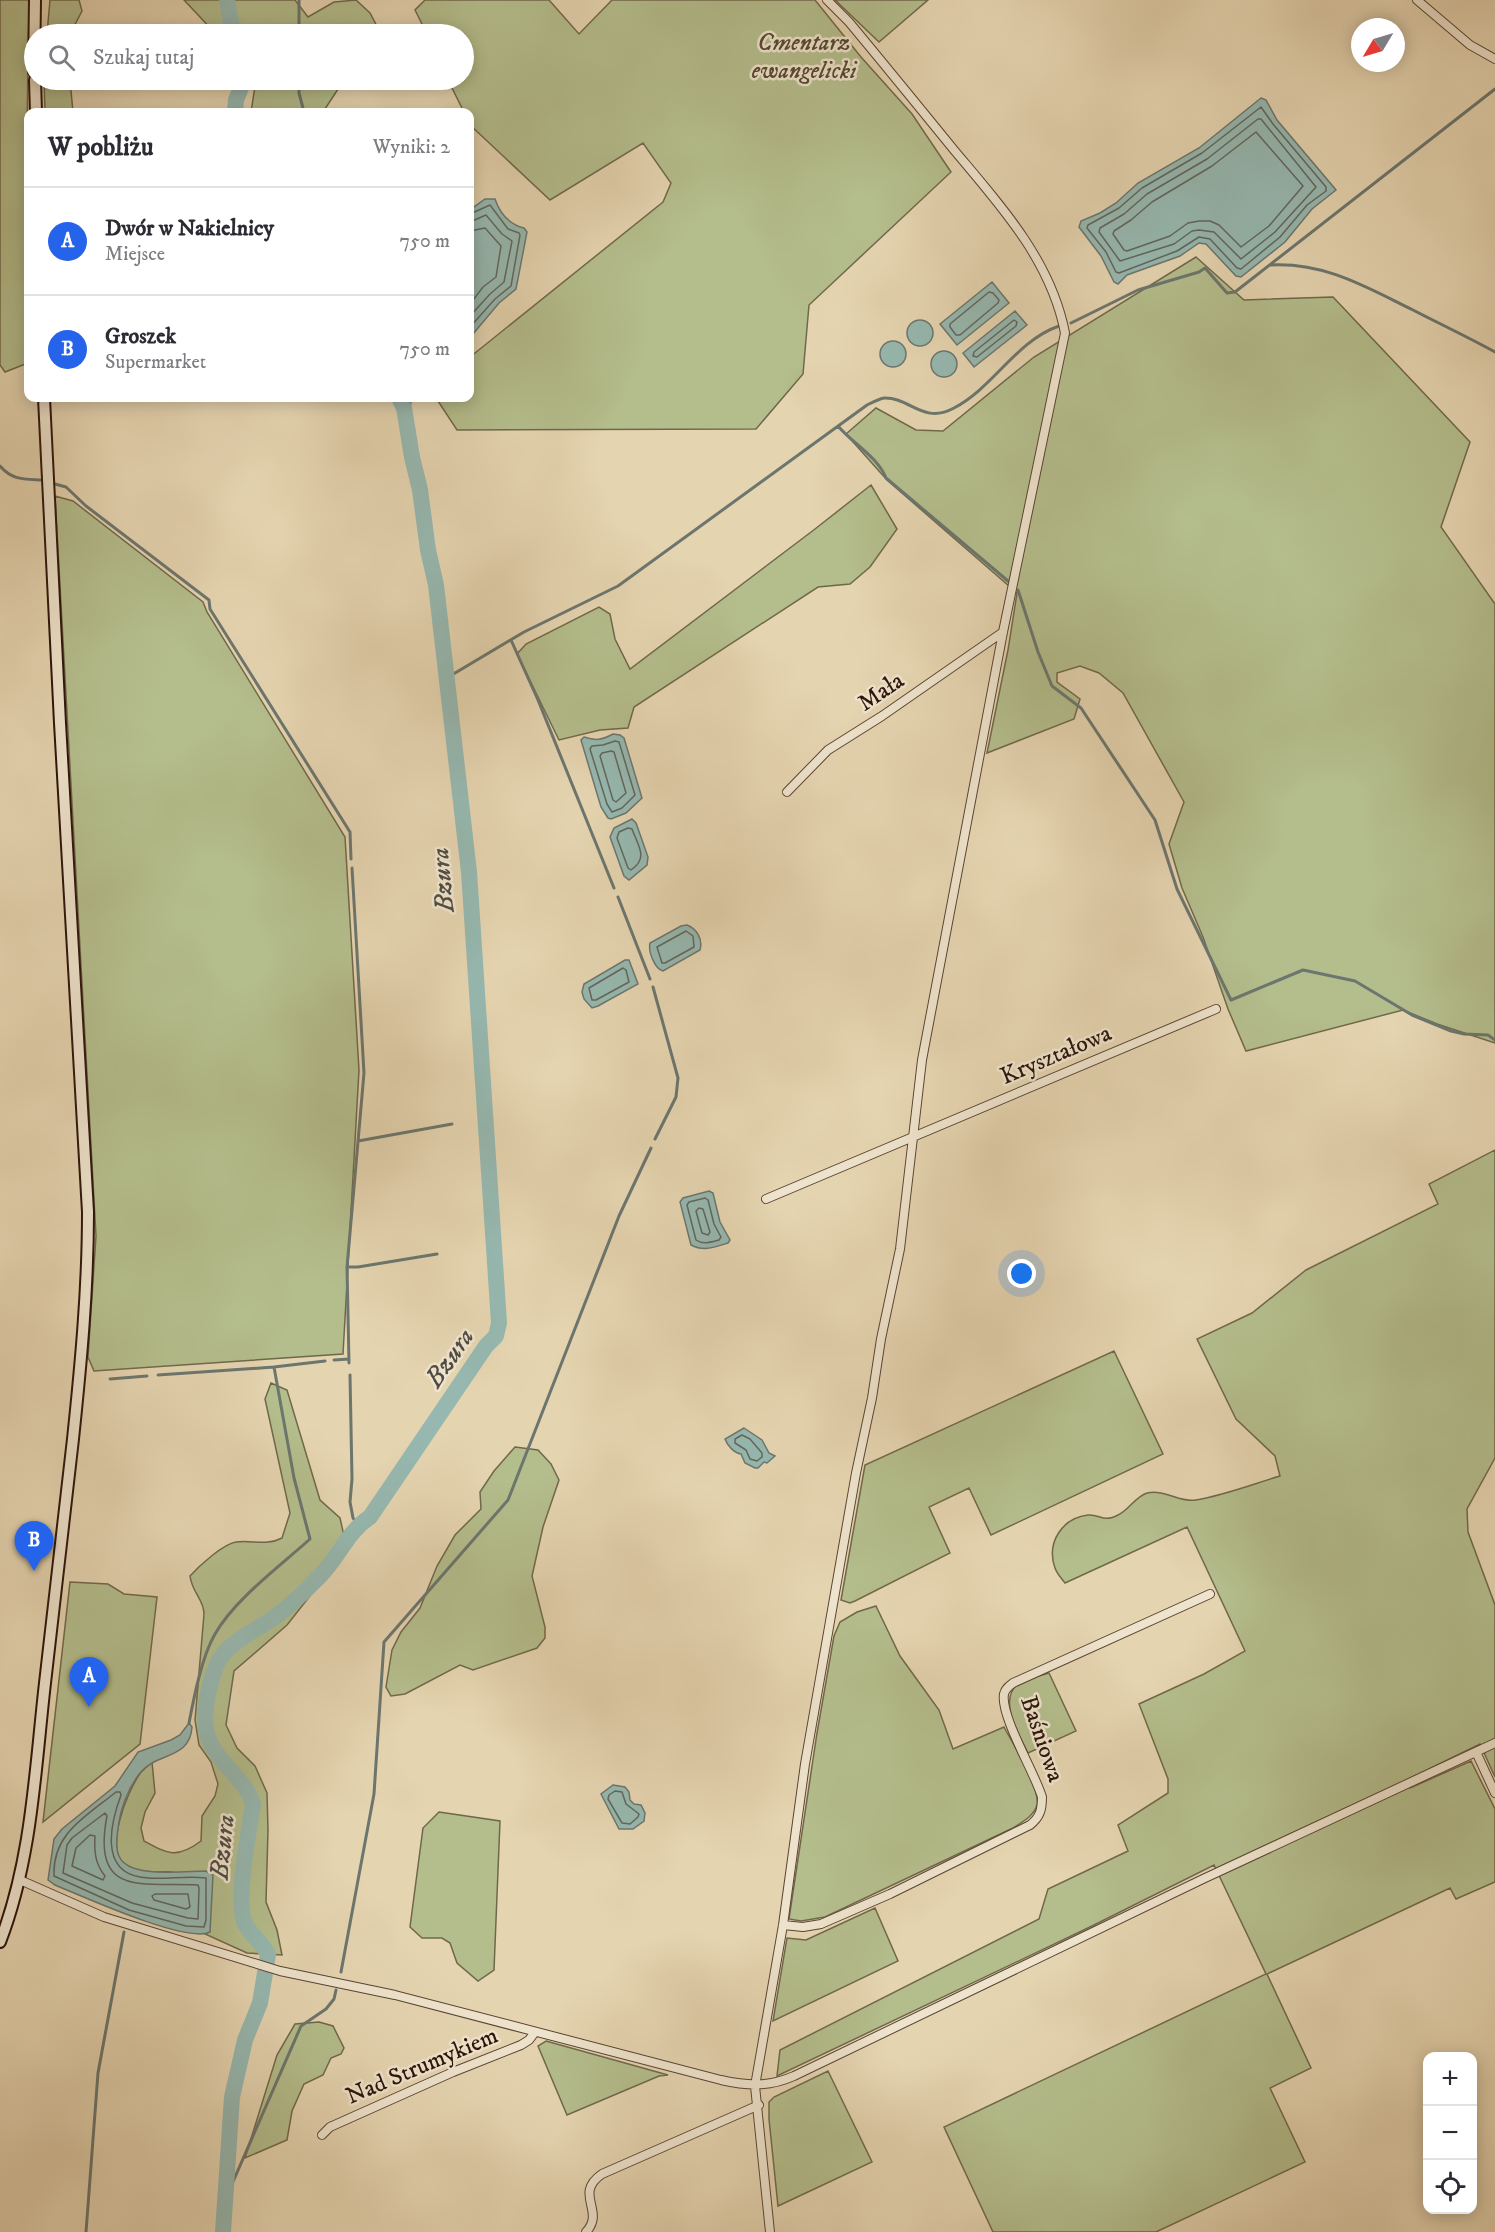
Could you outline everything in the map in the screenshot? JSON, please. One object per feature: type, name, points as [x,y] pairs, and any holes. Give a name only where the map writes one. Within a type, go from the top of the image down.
[{"type":"street","points":[[35,0],[35,24]]},
{"type":"street","points":[[770,2232],[759,2105],[755,2086],[783,1925],[805,1764],[856,1473],[900,1249],[922,1060],[1003,632],[1065,333],[1059,307],[1048,281],[1015,224],[849,22],[827,0]]},
{"type":"street","points":[[1417,0],[1470,45],[1495,59]]},
{"type":"street","points":[[35,90],[36,108]]},
{"type":"street","points":[[0,1942],[20,1880],[29,1825],[81,1361],[88,1252],[44,402]]},
{"type":"street","name":"Mała","points":[[787,792],[828,750],[882,716],[1003,632]]},
{"type":"street","name":"Kryształowa","points":[[766,1199],[1216,1008]]},
{"type":"street","name":"Baśniowa","points":[[783,1925],[803,1927],[821,1924],[890,1894],[1030,1825],[1038,1818],[1042,1808],[1042,1797],[1009,1720],[1004,1695],[1008,1688],[1023,1678],[1210,1594]]},
{"type":"street","points":[[20,1880],[104,1917],[280,1971],[395,1995],[721,2080],[755,2086],[772,2084],[794,2076],[1203,1879],[1495,1743]]},
{"type":"street","points":[[1476,1752],[1495,1793]]},
{"type":"street","name":"Nad Strumykiem","points":[[322,2135],[330,2127],[340,2122],[521,2045],[536,2032]]},
{"type":"street","points":[[586,2232],[592,2224],[594,2214],[588,2194],[589,2186],[594,2179],[759,2105]]},
{"type":"green space","points":[[0,0],[30,0],[29,24],[24,24],[24,90],[28,90],[27,108],[24,108],[24,365],[5,372],[0,365]]},
{"type":"green space","points":[[50,0],[79,0],[82,11],[75,24],[48,24]]},
{"type":"green space","points":[[184,0],[295,0],[308,17],[334,2],[356,0],[370,13],[376,24],[207,24]]},
{"type":"green space","name":"Cmentarz ewangelicki","points":[[425,0],[549,0],[579,34],[612,0],[815,0],[861,57],[912,114],[951,172],[809,305],[803,374],[756,429],[457,430],[439,402],[474,402],[474,354],[663,202],[671,183],[643,143],[550,200],[474,129],[474,108],[462,108],[453,90],[474,90],[474,24],[422,24],[415,10]]},
{"type":"green space","points":[[835,0],[928,0],[879,42]]},
{"type":"green space","points":[[44,90],[71,90],[73,108],[45,108]]},
{"type":"green space","points":[[254,90],[337,90],[326,108],[252,108]]},
{"type":"green space","points":[[1196,257],[1244,300],[1333,297],[1470,442],[1441,527],[1495,604],[1495,1043],[1403,1010],[1246,1051],[1182,888],[1169,844],[1184,802],[1123,693],[1099,673],[1080,666],[1057,673],[1057,682],[1080,699],[1074,719],[987,753],[1017,593],[887,480],[846,434],[876,408],[916,430],[943,431],[1034,357]]},
{"type":"green space","points":[[871,485],[897,529],[870,567],[850,584],[818,587],[634,707],[628,728],[600,730],[559,740],[517,654],[526,644],[599,607],[610,614],[615,639],[630,669]]},
{"type":"green space","points":[[55,496],[73,501],[203,602],[345,837],[359,1070],[343,1354],[94,1371],[88,1357],[96,1236]]},
{"type":"green space","points":[[1495,1150],[1495,1458],[1467,1509],[1468,1532],[1495,1605],[1495,1777],[1480,1744],[1406,1780],[1410,1788],[1471,1761],[1495,1809],[1495,1882],[1456,1899],[1450,1888],[1267,1974],[1311,2068],[1270,2088],[1305,2162],[1156,2232],[993,2232],[944,2127],[1266,1974],[1214,1865],[1090,1927],[777,2076],[780,2050],[1039,1919],[1048,1889],[1128,1851],[1118,1825],[1168,1793],[1168,1779],[1139,1704],[1204,1674],[1245,1651],[1187,1527],[1065,1583],[1056,1570],[1053,1559],[1058,1533],[1064,1526],[1079,1517],[1092,1515],[1109,1518],[1118,1515],[1147,1493],[1154,1492],[1184,1500],[1196,1500],[1280,1476],[1275,1456],[1236,1419],[1197,1339],[1252,1313],[1306,1270],[1438,1204],[1429,1184]]},
{"type":"green space","points":[[1114,1351],[1163,1454],[991,1535],[969,1488],[929,1507],[950,1553],[855,1601],[850,1603],[841,1600],[865,1465]]},
{"type":"green space","points":[[271,1383],[287,1390],[320,1500],[340,1518],[347,1549],[287,1625],[234,1671],[226,1725],[237,1748],[255,1766],[267,1793],[266,1902],[277,1930],[282,1955],[247,1953],[205,1934],[210,1931],[172,1872],[143,1872],[131,1869],[119,1858],[117,1848],[119,1821],[124,1807],[140,1773],[152,1762],[155,1793],[145,1812],[141,1828],[144,1841],[172,1853],[193,1847],[201,1841],[202,1816],[215,1796],[218,1784],[211,1762],[199,1745],[195,1720],[204,1614],[190,1576],[212,1556],[231,1544],[271,1542],[282,1538],[290,1513],[265,1399]]},
{"type":"green space","points":[[515,1447],[538,1450],[551,1464],[559,1480],[543,1527],[532,1576],[545,1627],[545,1638],[537,1648],[473,1670],[460,1665],[405,1694],[391,1696],[386,1687],[392,1650],[401,1632],[420,1608],[437,1566],[455,1535],[481,1509],[480,1492],[494,1471]]},
{"type":"green space","points":[[70,1582],[108,1584],[124,1594],[157,1597],[140,1744],[43,1822]]},
{"type":"green space","points":[[876,1606],[900,1656],[939,1710],[953,1749],[1004,1727],[1035,1789],[1037,1805],[1030,1816],[1013,1828],[825,1917],[801,1921],[789,1919],[834,1636],[840,1622],[857,1612]]},
{"type":"green space","points":[[1049,1673],[1076,1731],[1028,1753],[1012,1719],[1010,1700],[1012,1692],[1020,1683]]},
{"type":"green space","points":[[439,1812],[500,1821],[494,1970],[478,1981],[457,1963],[450,1943],[442,1938],[422,1938],[410,1927],[423,1828]]},
{"type":"green space","points":[[875,1908],[898,1961],[773,2021],[787,1938],[806,1940]]},
{"type":"green space","points":[[319,2022],[333,2026],[344,2048],[341,2054],[331,2058],[323,2075],[304,2084],[292,2111],[287,2140],[245,2158],[277,2055],[295,2024]]},
{"type":"green space","points":[[546,2041],[668,2075],[659,2076],[567,2115],[538,2046]]},
{"type":"green space","points":[[828,2071],[872,2162],[778,2206],[769,2102],[774,2097]]},
{"type":"water","points":[[1261,98],[1266,100],[1277,120],[1336,190],[1312,209],[1285,242],[1241,277],[1236,276],[1206,244],[1199,243],[1180,256],[1127,275],[1118,284],[1114,282],[1101,256],[1079,227],[1081,221],[1100,213],[1116,203],[1138,183],[1199,148]]},
{"type":"water","points":[[485,199],[495,199],[506,218],[527,232],[516,289],[499,303],[474,333],[474,207]]},
{"type":"water","points":[[992,282],[1009,303],[957,345],[940,324]]},
{"type":"water","points":[[1015,311],[1027,325],[974,367],[963,353]]},
{"type":"water","points":[[920,320],[929,324],[933,333],[929,342],[920,346],[911,342],[907,333],[911,324]]},
{"type":"water","points":[[893,341],[902,345],[906,354],[902,363],[893,367],[884,363],[880,354],[884,345]]},
{"type":"water","points":[[944,351],[953,355],[957,364],[953,373],[944,377],[935,373],[931,364],[935,355]]},
{"type":"water","points":[[613,734],[624,738],[642,798],[626,813],[611,819],[601,807],[581,740],[584,737],[602,739]]},
{"type":"water","points":[[632,819],[636,823],[648,857],[647,865],[629,880],[624,876],[610,837],[614,828]]},
{"type":"water","points":[[687,925],[698,935],[701,942],[700,950],[663,971],[660,970],[653,960],[650,943]]},
{"type":"water","points":[[625,960],[629,960],[638,984],[592,1008],[584,999],[582,992],[584,984]]},
{"type":"water","points":[[709,1191],[713,1193],[720,1222],[730,1240],[719,1246],[700,1248],[691,1245],[680,1202],[683,1198]]},
{"type":"water","points":[[744,1428],[762,1440],[769,1453],[775,1456],[758,1468],[745,1463],[741,1454],[731,1448],[725,1439]]},
{"type":"water","points":[[189,1723],[192,1727],[190,1738],[185,1745],[179,1751],[147,1766],[132,1785],[121,1814],[117,1846],[119,1856],[124,1863],[133,1868],[158,1872],[206,1871],[213,1875],[210,1932],[198,1934],[134,1917],[55,1885],[48,1880],[54,1839],[62,1829],[115,1786],[138,1752],[180,1735]]},
{"type":"water","points":[[613,1785],[625,1787],[629,1792],[630,1800],[634,1804],[641,1805],[645,1813],[644,1821],[633,1829],[619,1829],[601,1794]]},
{"type":"waterway","name":"Bzura","points":[[227,0],[231,24]]},
{"type":"waterway","points":[[299,0],[299,24]]},
{"type":"waterway","points":[[1071,323],[1138,290],[1199,272],[1205,268],[1227,293],[1235,292],[1495,89]]},
{"type":"waterway","name":"Bzura","points":[[235,108],[240,90]]},
{"type":"waterway","points":[[299,90],[303,108]]},
{"type":"waterway","points":[[1270,265],[1309,268],[1344,278],[1379,293],[1495,352]]},
{"type":"waterway","points":[[445,679],[524,632],[618,586],[867,405],[884,398],[902,402],[925,412],[943,412],[954,408],[981,388],[1030,342],[1059,326]]},
{"type":"waterway","name":"Bzura","points":[[223,2232],[232,2097],[245,2040],[260,2003],[268,1955],[244,1921],[242,1880],[253,1804],[243,1786],[221,1759],[209,1739],[205,1720],[212,1678],[224,1653],[299,1597],[327,1569],[355,1530],[370,1517],[486,1346],[496,1336],[499,1323],[469,872],[436,585],[428,550],[420,490],[401,402]]},
{"type":"waterway","points":[[404,408],[410,402]]},
{"type":"waterway","points":[[838,426],[877,463],[886,478],[1008,581]]},
{"type":"waterway","points":[[0,466],[14,476],[41,480]]},
{"type":"waterway","points":[[55,484],[66,487],[86,506],[209,600],[210,609],[350,832],[351,859]]},
{"type":"waterway","points":[[1018,590],[1038,652],[1052,686],[1081,708],[1155,820],[1177,889],[1231,1000],[1303,970],[1355,981],[1412,1015],[1451,1031],[1488,1035],[1495,1040]]},
{"type":"waterway","points":[[511,640],[538,700],[614,888]]},
{"type":"waterway","points":[[349,1363],[347,1267],[364,1073],[352,868]]},
{"type":"waterway","points":[[618,897],[650,979]]},
{"type":"waterway","points":[[653,987],[678,1078],[676,1097],[655,1139]]},
{"type":"waterway","points":[[358,1141],[452,1124]]},
{"type":"waterway","points":[[341,1972],[374,1794],[384,1642],[508,1500],[619,1216],[651,1148]]},
{"type":"waterway","points":[[347,1267],[437,1254]]},
{"type":"waterway","points":[[334,1360],[349,1359]]},
{"type":"waterway","points":[[158,1375],[325,1361]]},
{"type":"waterway","points":[[189,1723],[206,1654],[223,1621],[258,1584],[310,1539],[294,1478],[274,1367]]},
{"type":"waterway","points":[[350,1375],[352,1479],[350,1502],[353,1518],[358,1525]]},
{"type":"waterway","points":[[110,1379],[147,1376]]},
{"type":"waterway","points":[[86,2232],[98,2073],[124,1932]]},
{"type":"waterway","points":[[226,2190],[232,2184],[301,2026],[326,2009],[334,1999],[336,1990]]},
{"type":"place","name":"Groszek","points":[[34,1571]]},
{"type":"place","name":"Dwór w Nakielnicy","points":[[89,1707]]}]
